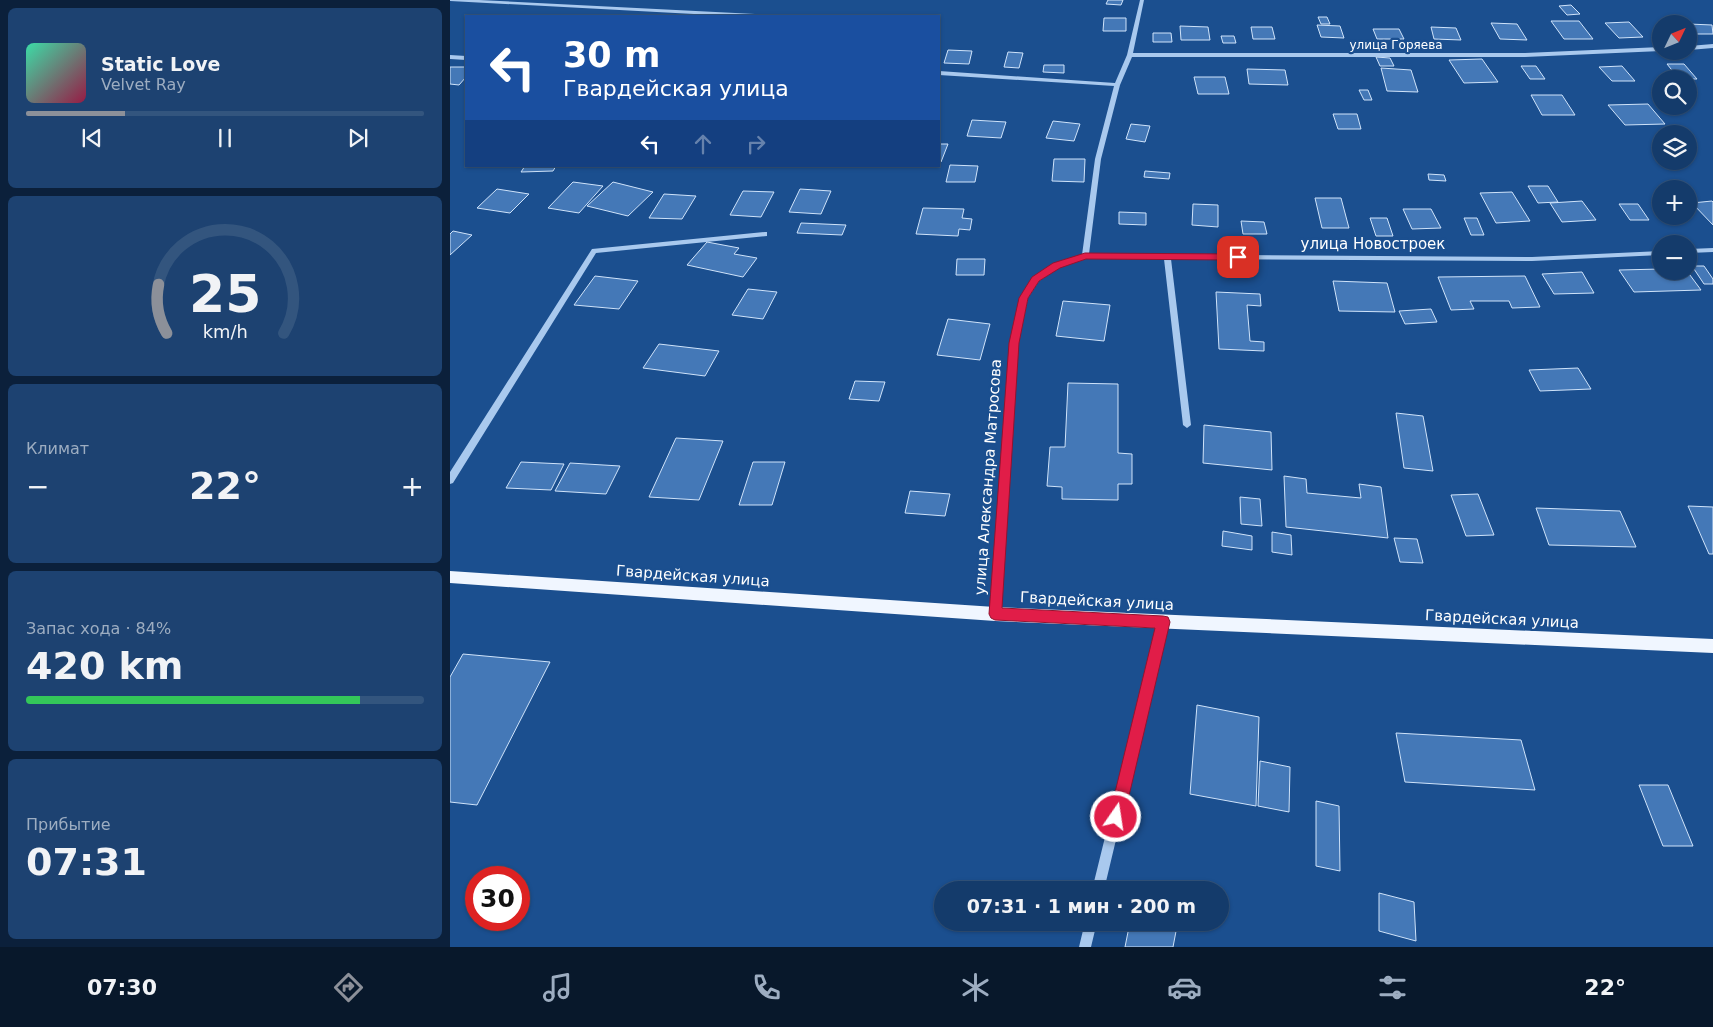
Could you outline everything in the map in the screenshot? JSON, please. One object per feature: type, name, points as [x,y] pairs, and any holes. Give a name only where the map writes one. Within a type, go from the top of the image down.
[{"type":"main road","name":"Гвардейская улица","points":[[450,578],[995,614],[1713,646]]},
{"type":"street","points":[[450,0],[736,15]]},
{"type":"street","points":[[1085,256],[1098,159],[1117,85],[1130,55],[1142,0]]},
{"type":"street","points":[[1698,47],[1713,46]]},
{"type":"street","name":"улица Горяева","points":[[1130,55],[1525,55],[1652,49]]},
{"type":"street","points":[[450,58],[465,58]]},
{"type":"street","points":[[940,73],[1117,85]]},
{"type":"street","points":[[450,480],[594,251],[765,234]]},
{"type":"street","points":[[1697,251],[1713,250]]},
{"type":"street","name":"улица Новостроек","points":[[1085,256],[1532,259],[1652,253]]},
{"type":"street","name":"улица Александра Матросова","points":[[995,614],[1014,343],[1024,298],[1036,279],[1056,266],[1085,256]]},
{"type":"street","points":[[1168,257],[1187,424]]},
{"type":"street","points":[[1100,881],[1163,622]]},
{"type":"street","points":[[1085,947],[1089,931]]},
{"type":"building","points":[[1108,0],[1123,0],[1121,5],[1106,4]]},
{"type":"building","points":[[1571,5],[1580,14],[1567,15],[1559,6]]},
{"type":"building","points":[[1318,17],[1327,17],[1330,24],[1321,24]]},
{"type":"building","points":[[1104,18],[1126,18],[1126,31],[1103,31]]},
{"type":"building","points":[[1551,21],[1579,21],[1593,39],[1564,39]]},
{"type":"building","points":[[1629,22],[1643,37],[1619,38],[1605,23]]},
{"type":"building","points":[[1491,23],[1517,24],[1527,40],[1500,39]]},
{"type":"building","points":[[1698,24],[1712,25],[1713,34],[1698,34]]},
{"type":"building","points":[[1317,25],[1340,26],[1344,38],[1321,37]]},
{"type":"building","points":[[1180,26],[1208,27],[1210,40],[1181,40]]},
{"type":"building","points":[[1251,27],[1272,27],[1275,39],[1253,39]]},
{"type":"building","points":[[1431,27],[1456,28],[1461,40],[1434,39]]},
{"type":"building","points":[[1373,29],[1399,29],[1404,39],[1377,39]]},
{"type":"building","points":[[1153,33],[1171,33],[1172,42],[1153,42]]},
{"type":"building","points":[[1221,36],[1234,36],[1236,43],[1223,43]]},
{"type":"building","points":[[948,50],[972,51],[969,64],[944,63]]},
{"type":"building","points":[[1008,52],[1023,53],[1019,68],[1004,67]]},
{"type":"building","points":[[1376,57],[1390,58],[1394,66],[1380,66]]},
{"type":"building","points":[[1482,59],[1498,82],[1464,83],[1449,60]]},
{"type":"building","points":[[1667,64],[1684,64],[1689,70],[1672,70]]},
{"type":"building","points":[[1044,65],[1064,65],[1064,73],[1043,72]]},
{"type":"building","points":[[1521,66],[1536,66],[1545,79],[1530,79]]},
{"type":"building","points":[[1622,66],[1635,81],[1612,81],[1599,67]]},
{"type":"building","points":[[450,67],[465,67],[465,78],[459,85],[450,84]]},
{"type":"building","points":[[1381,68],[1411,70],[1418,92],[1387,91]]},
{"type":"building","points":[[1247,69],[1285,70],[1288,85],[1249,84]]},
{"type":"building","points":[[1194,77],[1225,77],[1229,94],[1198,94]]},
{"type":"building","points":[[1359,90],[1368,90],[1372,100],[1364,100]]},
{"type":"building","points":[[1531,95],[1562,95],[1575,115],[1542,115]]},
{"type":"building","points":[[1648,104],[1652,109],[1652,115],[1657,115],[1665,124],[1625,125],[1608,105]]},
{"type":"building","points":[[1333,114],[1357,114],[1361,129],[1338,129]]},
{"type":"building","points":[[972,120],[1006,122],[1001,138],[967,136]]},
{"type":"building","points":[[1053,121],[1080,124],[1074,141],[1046,138]]},
{"type":"building","points":[[1131,124],[1150,126],[1145,142],[1126,139]]},
{"type":"building","points":[[940,144],[948,144],[941,162]]},
{"type":"building","points":[[1054,159],[1085,159],[1084,182],[1052,181]]},
{"type":"building","points":[[950,165],[978,166],[975,182],[946,182]]},
{"type":"building","points":[[524,167],[555,167],[553,171],[521,172]]},
{"type":"building","points":[[1145,171],[1170,173],[1169,179],[1144,177]]},
{"type":"building","points":[[1428,174],[1444,175],[1446,181],[1429,180]]},
{"type":"building","points":[[573,182],[603,186],[579,213],[548,208]]},
{"type":"building","points":[[613,182],[653,192],[628,216],[587,206]]},
{"type":"building","points":[[1528,186],[1548,186],[1558,202],[1538,203]]},
{"type":"building","points":[[497,189],[529,194],[510,213],[477,208]]},
{"type":"building","points":[[800,189],[831,191],[821,214],[789,212]]},
{"type":"building","points":[[743,191],[774,192],[761,217],[730,215]]},
{"type":"building","points":[[1512,192],[1530,221],[1496,223],[1480,193]]},
{"type":"building","points":[[664,194],[696,196],[682,219],[649,218]]},
{"type":"building","points":[[1315,198],[1341,198],[1349,228],[1322,228]]},
{"type":"building","points":[[1582,201],[1596,220],[1562,222],[1550,203]]},
{"type":"building","points":[[1697,202],[1713,202],[1713,225],[1697,208]]},
{"type":"building","points":[[1193,204],[1218,205],[1218,227],[1192,225]]},
{"type":"building","points":[[1619,204],[1638,204],[1649,220],[1630,220]]},
{"type":"building","points":[[923,208],[964,209],[962,218],[972,219],[970,230],[959,229],[958,236],[916,234]]},
{"type":"building","points":[[1403,209],[1431,209],[1441,228],[1412,229]]},
{"type":"building","points":[[1119,212],[1146,213],[1146,225],[1119,224]]},
{"type":"building","points":[[1370,218],[1387,218],[1393,236],[1376,236]]},
{"type":"building","points":[[1464,218],[1477,218],[1484,235],[1471,235]]},
{"type":"building","points":[[1241,221],[1264,222],[1267,234],[1243,234]]},
{"type":"building","points":[[801,223],[846,225],[842,235],[797,233]]},
{"type":"building","points":[[453,231],[472,235],[450,255],[450,234]]},
{"type":"building","points":[[707,242],[739,248],[734,254],[757,258],[743,277],[687,265]]},
{"type":"building","points":[[957,259],[985,259],[984,275],[956,275]]},
{"type":"building","points":[[1697,266],[1704,266],[1713,279],[1713,284],[1704,284],[1697,274]]},
{"type":"building","points":[[1652,269],[1652,280],[1694,280],[1701,290],[1634,292],[1619,270]]},
{"type":"building","points":[[1582,272],[1594,293],[1554,294],[1542,274]]},
{"type":"building","points":[[595,276],[638,281],[619,309],[574,305]]},
{"type":"building","points":[[1525,276],[1540,307],[1512,308],[1509,301],[1470,301],[1474,309],[1451,310],[1438,277]]},
{"type":"building","points":[[1333,281],[1387,283],[1395,312],[1339,311]]},
{"type":"building","points":[[748,289],[777,292],[763,319],[732,315]]},
{"type":"building","points":[[1216,292],[1260,294],[1261,306],[1247,305],[1250,341],[1264,342],[1264,351],[1219,349]]},
{"type":"building","points":[[1063,301],[1110,305],[1104,341],[1056,336]]},
{"type":"building","points":[[1431,309],[1437,322],[1405,324],[1399,311]]},
{"type":"building","points":[[948,319],[990,324],[980,360],[937,355]]},
{"type":"building","points":[[659,344],[719,351],[705,376],[643,368]]},
{"type":"building","points":[[1578,368],[1591,389],[1540,391],[1529,370]]},
{"type":"building","points":[[855,381],[885,382],[879,401],[849,399]]},
{"type":"building","points":[[1068,383],[1118,384],[1118,453],[1132,454],[1132,484],[1118,484],[1118,500],[1062,499],[1062,487],[1047,486],[1050,447],[1065,447]]},
{"type":"building","points":[[1396,413],[1423,416],[1433,471],[1404,468]]},
{"type":"building","points":[[1204,425],[1271,432],[1272,470],[1203,463]]},
{"type":"building","points":[[676,438],[723,441],[699,500],[649,497]]},
{"type":"building","points":[[521,462],[564,464],[551,490],[506,488]]},
{"type":"building","points":[[753,462],[785,462],[772,505],[739,505]]},
{"type":"building","points":[[570,463],[620,466],[606,494],[555,491]]},
{"type":"building","points":[[1284,476],[1306,479],[1307,493],[1361,498],[1359,484],[1381,487],[1388,538],[1286,527]]},
{"type":"building","points":[[910,491],[950,494],[945,516],[905,513]]},
{"type":"building","points":[[1478,494],[1494,535],[1466,536],[1451,495]]},
{"type":"building","points":[[1240,497],[1260,499],[1262,526],[1241,524]]},
{"type":"building","points":[[1688,506],[1713,507],[1713,554],[1709,554]]},
{"type":"building","points":[[1536,508],[1620,511],[1636,547],[1549,545]]},
{"type":"building","points":[[1223,531],[1252,536],[1252,550],[1222,546]]},
{"type":"building","points":[[1272,532],[1291,535],[1292,555],[1272,552]]},
{"type":"building","points":[[1394,538],[1417,539],[1423,563],[1400,562]]},
{"type":"building","points":[[463,654],[550,662],[477,805],[450,802],[450,677]]},
{"type":"building","points":[[1197,705],[1259,717],[1256,806],[1190,794]]},
{"type":"building","points":[[1396,733],[1521,740],[1535,790],[1405,782]]},
{"type":"building","points":[[1260,761],[1290,767],[1289,812],[1258,806]]},
{"type":"building","points":[[1639,785],[1668,785],[1693,846],[1663,846]]},
{"type":"building","points":[[1316,801],[1339,806],[1340,871],[1316,866]]},
{"type":"building","points":[[1379,893],[1414,902],[1416,941],[1379,931]]},
{"type":"building","points":[[1128,931],[1176,931],[1173,947],[1125,947]]},
{"type":"route","points":[[1116,817],[1163,622],[995,614],[1014,343],[1024,298],[1036,279],[1056,266],[1085,256],[1238,257]]}]
